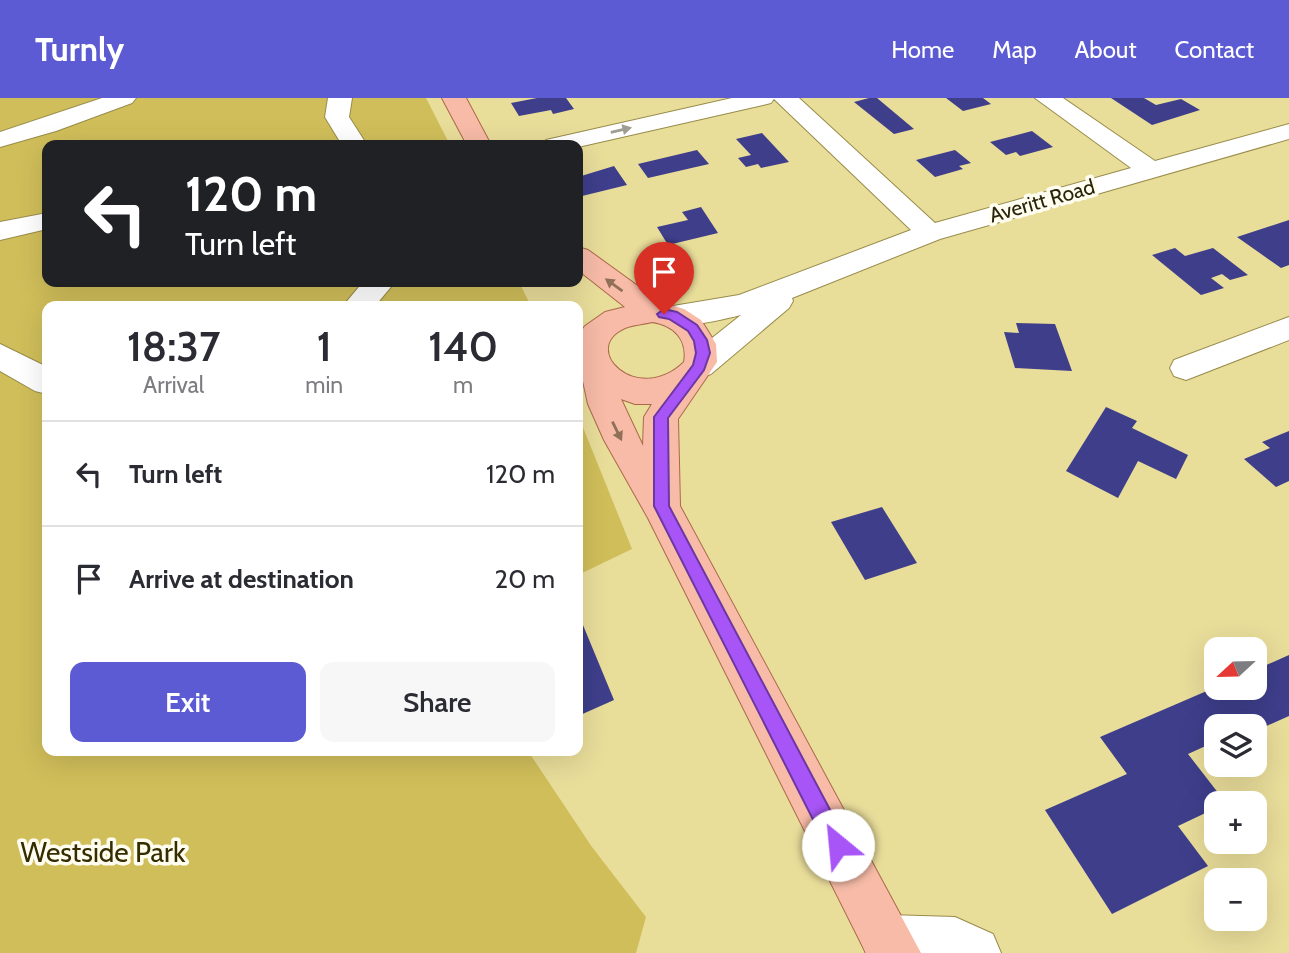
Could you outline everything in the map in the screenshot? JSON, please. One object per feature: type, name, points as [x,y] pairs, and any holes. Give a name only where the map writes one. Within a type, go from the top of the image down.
[{"type":"main road","points":[[454,98],[476,140]]},
{"type":"main road","points":[[583,259],[662,314],[692,328],[700,340],[703,353],[694,372],[661,417],[661,506]]},
{"type":"main road","points":[[579,287],[589,296],[594,316],[593,360],[603,377],[618,386],[637,391],[656,391],[674,386],[694,372]]},
{"type":"main road","points":[[662,314],[629,314],[613,319],[601,328],[592,340],[600,394],[618,436],[661,506],[891,948]]},
{"type":"street","points":[[0,140],[124,98]]},
{"type":"street","points":[[340,98],[336,113],[340,128],[351,140]]},
{"type":"street","points":[[577,140],[763,98]]},
{"type":"street","points":[[785,98],[930,233]]},
{"type":"street","points":[[1047,98],[1151,170]]},
{"type":"street","name":"Averitt Road","points":[[662,314],[716,311],[800,285],[930,233],[1289,131]]},
{"type":"street","points":[[1261,139],[1289,158]]},
{"type":"street","points":[[0,231],[42,222]]},
{"type":"street","name":"Averitt Road","points":[[694,372],[766,310],[800,285]]},
{"type":"street","points":[[363,301],[375,287]]},
{"type":"street","points":[[1186,368],[1289,328]]},
{"type":"street","points":[[0,356],[42,379]]},
{"type":"street","points":[[891,948],[955,944],[974,953]]},
{"type":"green space","name":"Westside Park","points":[[0,98],[426,98],[447,140],[42,140],[42,287],[522,287],[528,301],[42,301],[42,756],[531,756],[592,847],[646,917],[636,953],[0,953]]},
{"type":"green space","points":[[583,427],[632,549],[583,573]]},
{"type":"building","points":[[537,98],[566,98],[574,109],[553,114],[551,110],[519,116],[511,103]]},
{"type":"building","points":[[877,98],[914,129],[894,134],[854,102]]},
{"type":"building","points":[[946,98],[983,98],[991,104],[963,111]]},
{"type":"building","points":[[1111,98],[1144,98],[1156,105],[1181,99],[1200,110],[1152,125]]},
{"type":"building","points":[[1032,131],[1053,147],[1020,156],[1016,152],[1006,155],[990,142]]},
{"type":"building","points":[[762,133],[789,162],[761,168],[758,164],[746,167],[738,158],[751,155],[736,139]]},
{"type":"building","points":[[697,150],[709,164],[648,178],[638,164]]},
{"type":"building","points":[[955,150],[971,163],[959,166],[963,169],[935,177],[916,160]]},
{"type":"building","points":[[614,166],[627,185],[583,196],[583,175]]},
{"type":"building","points":[[701,207],[718,233],[668,245],[657,227],[688,220],[682,212]]},
{"type":"building","points":[[1289,220],[1289,265],[1281,268],[1237,237]]},
{"type":"building","points":[[1175,248],[1185,256],[1213,248],[1248,275],[1230,280],[1222,274],[1211,278],[1224,288],[1201,295],[1152,255]]},
{"type":"building","points":[[1016,323],[1055,324],[1072,371],[1015,368],[1004,332],[1019,333]]},
{"type":"building","points":[[1106,407],[1137,421],[1132,428],[1188,455],[1176,479],[1138,461],[1118,498],[1066,471]]},
{"type":"building","points":[[1289,431],[1289,481],[1276,487],[1244,459],[1270,448],[1262,442]]},
{"type":"building","points":[[882,507],[917,563],[865,580],[831,522]]},
{"type":"building","points":[[583,625],[614,700],[583,714]]},
{"type":"building","points":[[1289,655],[1289,716],[1267,726],[1267,714],[1204,714],[1204,747],[1188,754],[1217,791],[1204,791],[1204,814],[1178,826],[1208,866],[1112,914],[1045,810],[1127,774],[1100,737],[1204,692],[1204,700],[1267,700],[1267,665]]},
{"type":"route","points":[[664,314],[672,315],[692,328],[700,340],[703,353],[699,366],[661,417],[661,506],[838,845]]}]
